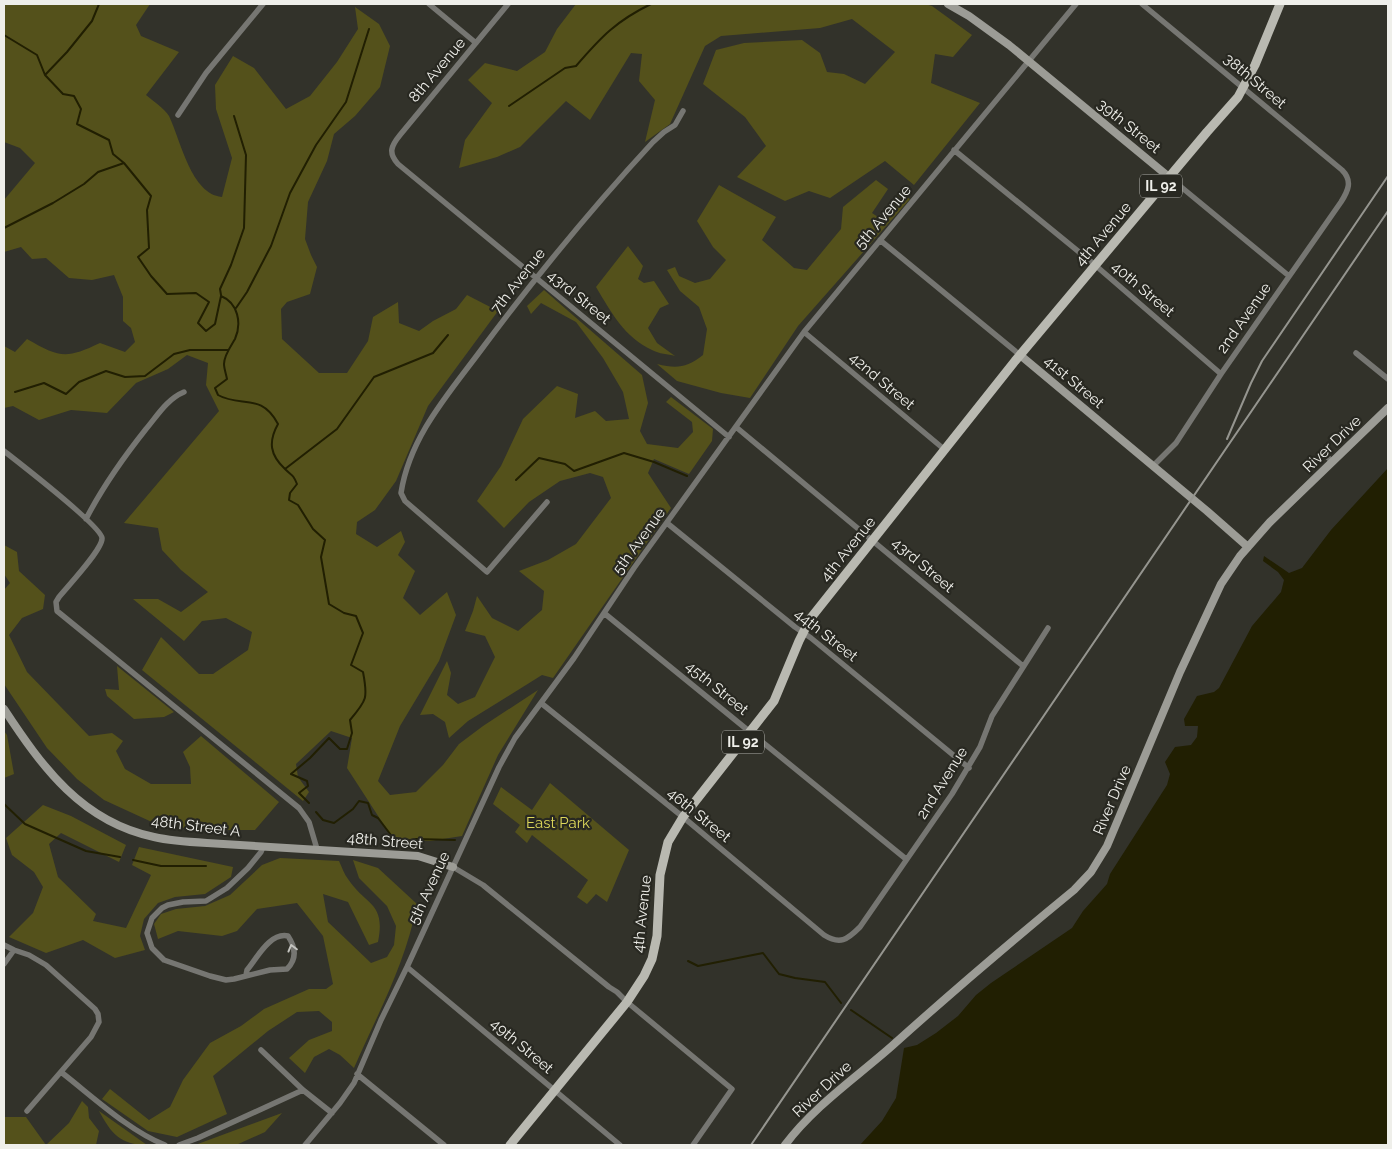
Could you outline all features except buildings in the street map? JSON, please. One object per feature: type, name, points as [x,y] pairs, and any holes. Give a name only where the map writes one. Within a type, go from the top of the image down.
[{"type":"main road","name":"4th Avenue","points":[[510,1145],[627,1002],[644,976],[652,959],[657,936],[662,862],[668,842],[683,817],[774,700],[810,619],[1020,355],[1238,97],[1280,4]]},
{"type":"street","points":[[178,115],[206,73],[263,4]]},
{"type":"street","points":[[429,4],[476,43]]},
{"type":"street","name":"8th Avenue","points":[[391,154],[391,150],[400,135],[508,4]]},
{"type":"street","name":"39th Street","points":[[948,4],[994,33],[1289,276]]},
{"type":"street","name":"5th Avenue","points":[[305,1145],[348,1092],[515,738],[804,332],[1076,4]]},
{"type":"street","name":"38th Street","points":[[1142,4],[1342,170],[1349,181]]},
{"type":"street","name":"7th Avenue","points":[[547,502],[488,572],[405,501],[402,497],[402,487],[424,428],[443,400],[570,236],[637,160],[664,132],[675,125],[682,111]]},
{"type":"street","name":"40th Street","points":[[954,150],[1095,265],[1221,374]]},
{"type":"street","name":"43rd Street","points":[[391,154],[398,164],[729,437]]},
{"type":"street","name":"2nd Avenue","points":[[1153,466],[1176,442],[1346,195],[1349,181]]},
{"type":"street","name":"41st Street","points":[[880,240],[1248,547]]},
{"type":"street","name":"42nd Street","points":[[804,332],[945,450]]},
{"type":"street","points":[[1356,353],[1388,379]]},
{"type":"street","points":[[86,519],[98,495],[118,465],[167,404],[176,395],[184,392]]},
{"type":"street","name":"River Drive","points":[[785,1145],[805,1122],[832,1097],[947,996],[1074,890],[1091,872],[1107,846],[1180,672],[1221,584],[1240,556],[1270,522],[1388,408]]},
{"type":"street","name":"43rd Street","points":[[736,427],[1024,666]]},
{"type":"street","points":[[4,451],[86,519],[101,534],[101,544],[56,602],[56,608],[61,616],[299,808],[309,822],[317,849]]},
{"type":"street","points":[[1325,455],[1333,462]]},
{"type":"street","name":"44th Street","points":[[667,523],[969,768]]},
{"type":"street","name":"45th Street","points":[[604,613],[906,859]]},
{"type":"street","name":"2nd Avenue","points":[[843,940],[860,927],[952,794],[980,747],[992,716],[1048,628]]},
{"type":"street","name":"46th Street","points":[[541,703],[683,817],[824,935],[832,940],[843,940]]},
{"type":"street","name":"48th Street A","points":[[4,709],[38,758],[56,780],[80,802],[112,822],[160,838],[263,847],[317,849]]},
{"type":"street","points":[[246,975],[271,941],[283,935],[288,936],[295,955],[294,961],[287,969],[270,970],[226,980],[172,963],[152,948],[147,934],[152,918],[162,908],[182,902],[206,900],[227,888],[248,868],[263,847]]},
{"type":"street","name":"48th Street","points":[[317,849],[418,856],[454,867],[483,885],[624,997],[627,1002],[732,1089],[693,1145]]},
{"type":"street","points":[[4,945],[29,955],[46,965],[91,1005],[98,1014],[99,1019],[98,1027],[91,1037],[27,1111]]},
{"type":"street","points":[[4,964],[14,950]]},
{"type":"street","name":"49th Street","points":[[407,967],[620,1145]]},
{"type":"street","points":[[261,1050],[303,1090],[332,1113]]},
{"type":"street","points":[[61,1072],[131,1126],[165,1145]]},
{"type":"street","points":[[357,1074],[444,1145]]},
{"type":"street","points":[[179,1145],[303,1090]]},
{"type":"green space","points":[[4,4],[150,4],[136,25],[141,36],[179,52],[146,95],[169,116],[188,165],[202,187],[211,194],[222,197],[232,158],[216,109],[215,85],[233,56],[254,68],[286,109],[310,96],[337,62],[358,29],[355,7],[379,24],[390,46],[380,87],[355,116],[334,134],[327,161],[308,202],[305,239],[317,267],[310,294],[287,302],[281,309],[282,339],[319,373],[347,373],[368,341],[373,317],[398,302],[399,323],[419,331],[456,309],[467,295],[498,311],[428,406],[396,481],[375,510],[357,522],[356,534],[377,547],[401,531],[405,542],[398,555],[415,571],[403,598],[420,615],[447,592],[456,615],[439,661],[400,726],[378,781],[390,795],[416,792],[443,765],[459,744],[538,690],[498,755],[462,836],[430,841],[393,839],[347,768],[352,738],[331,731],[296,764],[298,777],[309,792],[303,801],[142,670],[161,637],[199,674],[213,674],[248,650],[252,632],[226,618],[202,621],[184,641],[133,599],[158,599],[181,612],[208,592],[181,570],[162,550],[158,528],[124,523],[219,411],[206,385],[208,363],[187,355],[168,369],[136,383],[107,413],[71,410],[39,420],[13,406],[4,408],[4,346],[15,352],[27,339],[56,353],[71,354],[100,343],[125,352],[135,342],[131,328],[123,321],[123,297],[114,275],[92,280],[69,278],[46,258],[32,259],[21,247],[4,252],[4,200],[35,163],[20,148],[4,142]]},
{"type":"green space","points":[[576,4],[925,4],[932,6],[972,35],[953,57],[935,54],[931,83],[980,103],[914,185],[885,161],[830,198],[809,191],[785,201],[737,177],[766,146],[745,117],[703,84],[716,50],[744,43],[802,40],[820,53],[827,72],[844,74],[865,84],[895,52],[852,19],[820,28],[721,36],[705,46],[670,124],[645,142],[655,100],[639,81],[642,54],[631,53],[590,120],[566,101],[520,147],[497,157],[459,168],[465,140],[492,103],[468,80],[485,63],[517,71],[545,52],[557,29]]},
{"type":"green space","points":[[876,180],[888,189],[872,213],[881,219],[899,193],[910,199],[798,326],[750,398],[721,393],[677,381],[657,364],[676,367],[691,363],[703,355],[707,329],[699,307],[680,291],[667,270],[675,267],[679,276],[695,283],[710,279],[726,260],[713,247],[697,221],[719,185],[776,217],[762,240],[794,268],[807,270],[841,229],[843,207]]},
{"type":"green space","points":[[628,246],[643,266],[638,279],[644,283],[654,281],[669,304],[660,308],[648,328],[657,343],[675,356],[655,351],[634,339],[607,306],[596,287]]},
{"type":"green space","points":[[544,290],[642,375],[648,403],[640,431],[647,444],[678,448],[693,432],[692,422],[666,402],[671,397],[713,429],[712,441],[689,474],[654,459],[648,473],[671,508],[553,678],[542,675],[468,721],[449,738],[445,722],[433,714],[420,715],[447,661],[451,673],[447,695],[458,704],[475,697],[495,657],[485,636],[465,631],[477,596],[492,618],[518,631],[542,610],[544,591],[519,571],[548,560],[576,544],[611,498],[603,477],[590,473],[560,481],[529,502],[504,528],[477,501],[501,466],[523,419],[557,386],[578,394],[575,418],[595,411],[606,421],[629,419],[623,392],[603,358],[576,322],[541,303],[531,314],[527,306]]},
{"type":"green space","points":[[4,545],[17,552],[19,571],[45,595],[43,609],[22,618],[9,635],[27,672],[89,736],[112,733],[123,741],[116,751],[125,769],[151,784],[191,784],[190,767],[183,752],[201,736],[279,802],[255,830],[197,830],[154,823],[104,800],[77,779],[47,748],[4,684],[4,590],[10,583],[4,574]]},
{"type":"green space","points":[[117,666],[174,712],[164,717],[134,719],[107,696],[105,689],[119,690]]},
{"type":"green space","points":[[4,731],[7,735],[14,774],[4,778]]},
{"type":"green space","name":"East Park","points":[[550,783],[629,850],[607,902],[596,894],[587,904],[577,897],[588,880],[532,835],[527,843],[515,832],[520,825],[493,804],[501,787],[532,810]]},
{"type":"green space","points":[[43,805],[71,816],[126,845],[119,862],[61,833],[49,844],[58,877],[96,914],[93,921],[126,928],[151,875],[132,865],[139,847],[233,867],[231,877],[205,894],[175,897],[158,903],[144,919],[140,936],[145,950],[115,958],[83,940],[46,953],[9,937],[33,913],[43,887],[34,872],[12,855],[6,838]]},
{"type":"green space","points":[[280,858],[339,861],[348,879],[377,912],[380,929],[378,942],[369,945],[348,902],[323,894],[328,922],[371,963],[387,957],[394,945],[396,926],[387,906],[359,878],[353,860],[378,868],[417,904],[399,967],[354,1068],[340,1055],[329,1049],[314,1057],[305,1073],[289,1058],[309,1040],[332,1031],[332,1022],[319,1011],[297,1012],[268,1031],[213,1076],[227,1114],[177,1137],[148,1131],[102,1099],[110,1089],[149,1120],[170,1107],[183,1080],[210,1043],[241,1026],[264,1009],[309,989],[326,989],[333,984],[323,936],[297,903],[257,909],[237,931],[222,936],[178,931],[158,939],[154,924],[161,914],[176,909],[205,906],[230,895],[262,865]]},
{"type":"green space","points":[[82,1101],[88,1107],[89,1118],[99,1131],[96,1145],[46,1145],[69,1123]]},
{"type":"green space","points":[[99,1111],[147,1145],[130,1143],[117,1136]]},
{"type":"green space","points":[[282,1113],[265,1132],[236,1145],[195,1145]]},
{"type":"green space","points":[[4,1117],[26,1117],[46,1145],[4,1145]]},
{"type":"shaded area","points":[[1388,468],[1388,1145],[860,1145],[882,1121],[896,1098],[904,1048],[917,1045],[936,1033],[958,1016],[976,995],[991,983],[1072,928],[1083,911],[1107,884],[1110,874],[1167,785],[1170,774],[1165,762],[1175,747],[1191,745],[1197,737],[1198,726],[1185,726],[1184,719],[1197,696],[1214,692],[1219,688],[1252,626],[1281,592],[1284,580],[1278,572],[1263,561],[1264,556],[1289,573],[1302,568],[1331,530]]},
{"type":"waterway","points":[[45,75],[92,21],[99,4]]},
{"type":"waterway","points":[[509,106],[565,68],[576,66],[593,46],[618,23],[651,4]]},
{"type":"waterway","points":[[236,308],[247,292],[271,246],[290,193],[316,145],[346,102],[369,29]]},
{"type":"waterway","points":[[4,35],[37,55],[45,75],[63,94],[74,96],[81,109],[77,124],[109,140],[113,154],[124,163],[151,196],[147,210],[149,248],[138,257],[151,276],[167,294],[196,293],[209,302],[198,323],[206,331],[215,324],[221,296],[227,299],[235,308],[238,327],[235,339],[224,361],[227,379],[215,388],[218,395],[226,399],[258,404],[265,408],[278,424],[273,437],[272,448],[276,459],[297,484],[290,493],[289,500],[298,505],[313,529],[325,540],[321,557],[329,604],[344,613],[356,616],[363,633],[351,665],[363,672],[366,693],[363,703],[350,720],[352,733],[347,749],[340,749],[329,738],[291,774],[307,781],[308,786],[299,793],[309,803]]},
{"type":"waterway","points":[[221,295],[220,289],[244,228],[246,155],[234,116]]},
{"type":"waterway","points":[[4,228],[53,203],[84,184],[98,172],[124,163]]},
{"type":"waterway","points":[[285,469],[337,429],[374,377],[433,353],[448,335]]},
{"type":"waterway","points":[[15,392],[44,383],[66,394],[79,382],[106,371],[125,377],[145,376],[174,354],[190,350],[228,350]]},
{"type":"waterway","points":[[516,480],[539,458],[565,464],[574,471],[624,453],[654,462],[687,476]]},
{"type":"waterway","points":[[316,812],[323,820],[334,823],[353,809],[359,801],[368,803],[372,815],[378,818],[397,843],[416,839],[455,840]]},
{"type":"waterway","points":[[4,804],[25,824],[86,851],[120,857]]},
{"type":"waterway","points":[[133,860],[161,866],[206,866]]},
{"type":"waterway","points":[[688,961],[698,966],[763,953],[779,974],[825,982],[841,1003]]},
{"type":"waterway","points":[[851,1010],[892,1038]]},
{"type":"railway","points":[[1227,439],[1262,361],[1388,176]]},
{"type":"railway","points":[[751,1145],[1388,211]]}]
